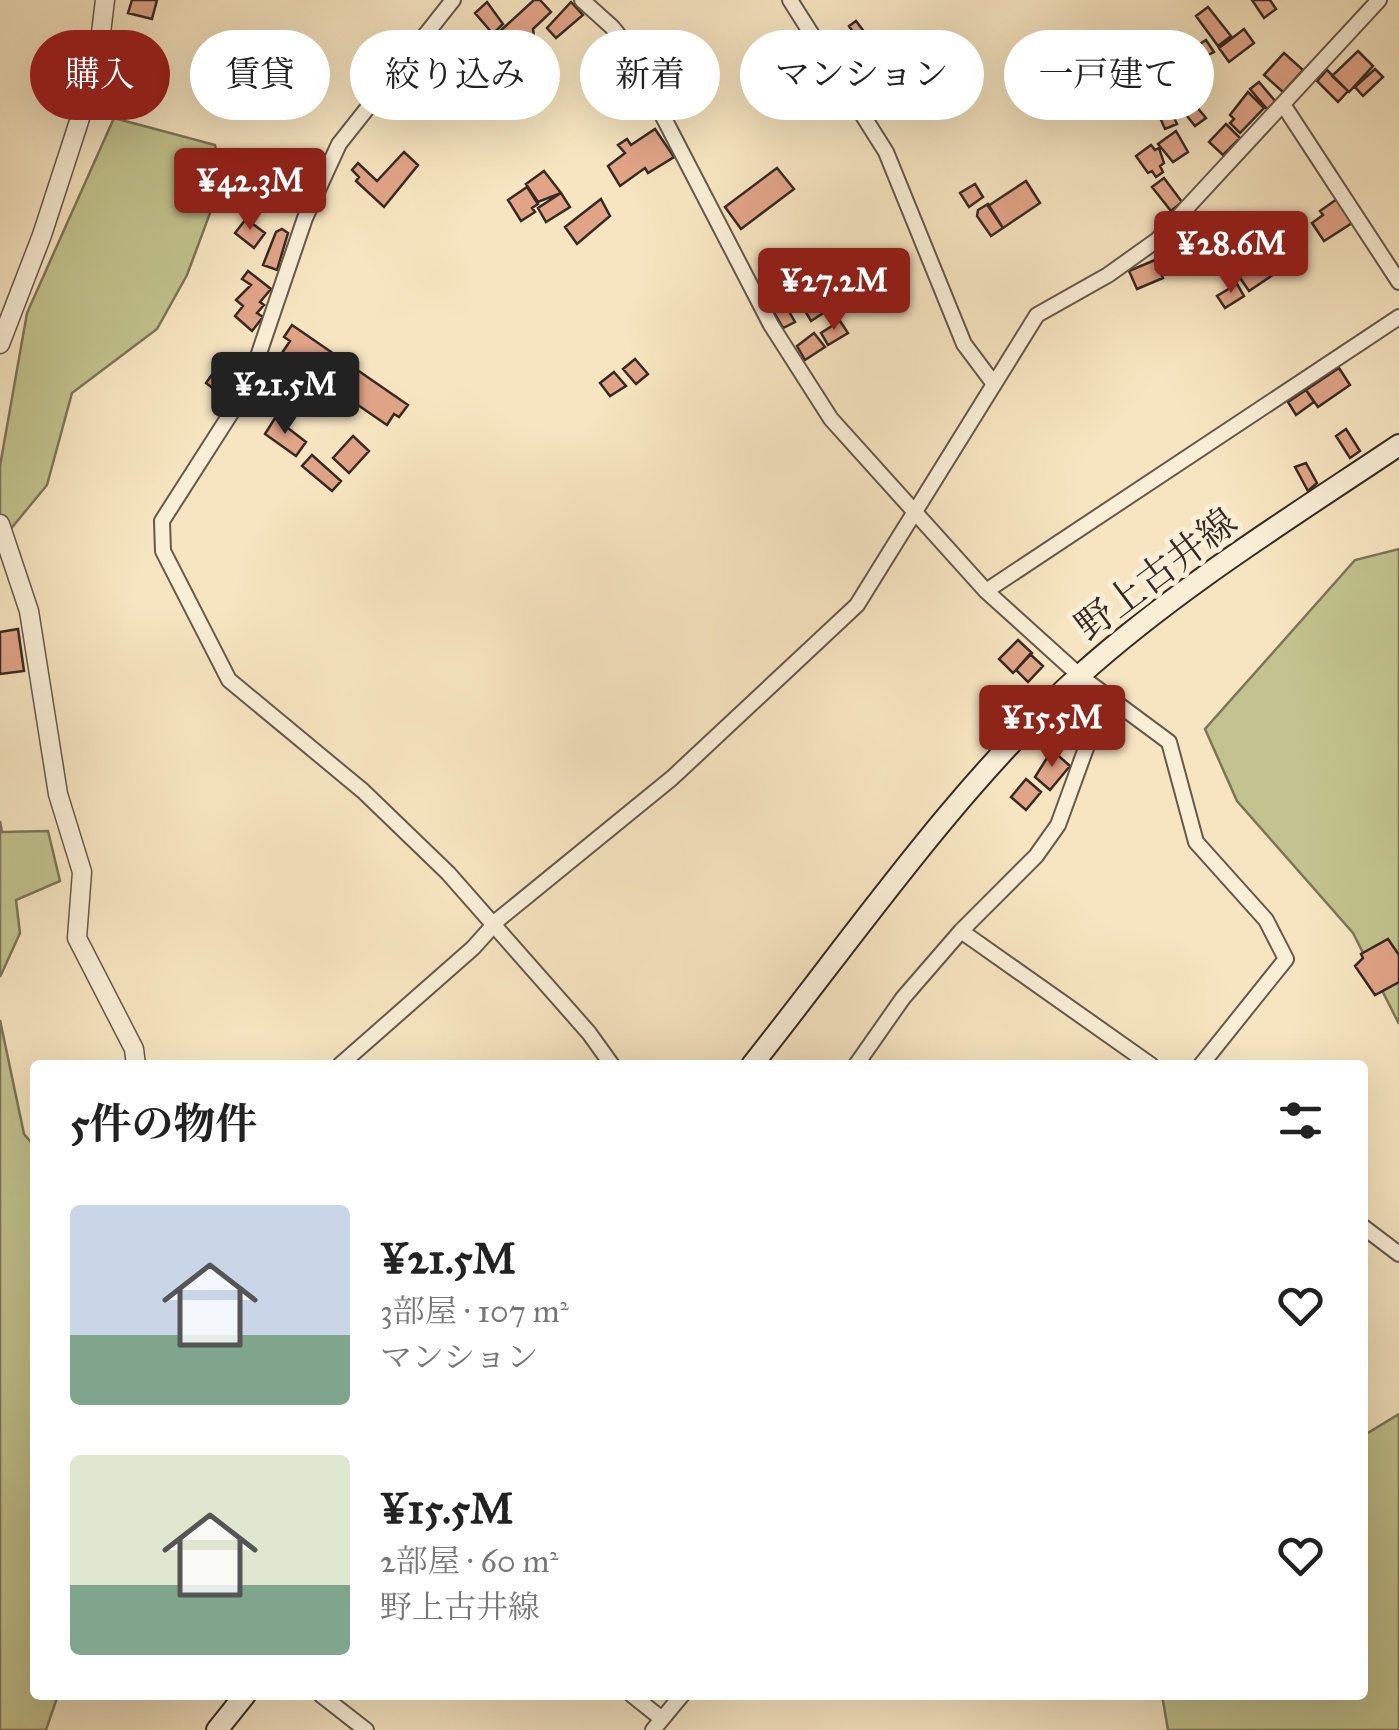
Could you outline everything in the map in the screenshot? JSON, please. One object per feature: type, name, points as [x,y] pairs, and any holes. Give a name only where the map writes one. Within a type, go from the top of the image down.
[{"type":"main road","name":"野上古井線","points":[[756,1060],[945,822],[1080,676],[1196,581],[1399,446]]},
{"type":"main road","points":[[217,1730],[241,1700]]},
{"type":"street","points":[[0,344],[42,235],[97,66],[105,0]]},
{"type":"street","points":[[453,0],[339,144],[305,218],[253,371],[233,410],[162,521],[160,538],[163,552],[229,680],[363,791],[448,873],[608,1060]]},
{"type":"street","points":[[582,0],[625,43],[771,325],[830,419],[986,591],[1080,676],[1170,742],[1196,842],[1266,920],[1286,960],[1205,1060]]},
{"type":"street","points":[[790,0],[886,152],[964,344],[994,384]]},
{"type":"street","points":[[345,1060],[492,926],[672,778],[858,605],[1037,315],[1108,275],[1157,240],[1378,0]]},
{"type":"street","points":[[1284,106],[1399,282]]},
{"type":"street","points":[[986,591],[1399,317]]},
{"type":"street","points":[[0,524],[30,611],[58,794],[82,872],[77,938],[134,1049],[135,1060]]},
{"type":"street","points":[[860,1060],[903,998],[961,930],[1036,856],[1058,826],[1106,696]]},
{"type":"street","points":[[961,930],[1144,1060]]},
{"type":"street","points":[[1368,1231],[1399,1254]]},
{"type":"street","points":[[327,1700],[366,1730]]},
{"type":"street","points":[[636,1700],[658,1724],[678,1700]]},
{"type":"green space","points":[[113,120],[215,145],[222,181],[187,275],[157,329],[72,393],[47,485],[0,542],[0,466],[27,313]]},
{"type":"green space","points":[[1399,549],[1399,1024],[1353,933],[1237,801],[1205,729],[1355,560]]},
{"type":"green space","points":[[0,821],[2,832],[48,831],[60,881],[16,900],[20,933],[0,977]]},
{"type":"green space","points":[[0,1020],[24,1134],[30,1141],[30,1700],[56,1700],[46,1730],[0,1730]]},
{"type":"green space","points":[[1399,1414],[1399,1730],[1168,1730],[1163,1700],[1368,1700],[1368,1433]]},
{"type":"building","points":[[132,0],[157,0],[152,19],[128,13]]},
{"type":"building","points":[[534,0],[540,0],[551,12],[533,30],[501,30]]},
{"type":"building","points":[[1252,0],[1270,0],[1276,9],[1264,18]]},
{"type":"building","points":[[487,2],[503,24],[497,30],[490,30],[475,13]]},
{"type":"building","points":[[571,2],[583,15],[560,35],[560,30],[547,28]]},
{"type":"building","points":[[1208,7],[1231,36],[1218,46],[1214,30],[1206,30],[1196,16]]},
{"type":"building","points":[[856,21],[863,30],[852,30],[849,26]]},
{"type":"building","points":[[1244,29],[1254,43],[1229,62],[1219,48]]},
{"type":"building","points":[[1358,51],[1373,66],[1349,92],[1332,76]]},
{"type":"building","points":[[1284,53],[1303,70],[1283,92],[1264,75]]},
{"type":"building","points":[[1375,69],[1383,77],[1363,96],[1355,87]]},
{"type":"building","points":[[1327,70],[1348,91],[1338,102],[1317,81]]},
{"type":"building","points":[[1259,82],[1276,102],[1267,109],[1250,89]]},
{"type":"building","points":[[1248,92],[1264,108],[1240,133],[1230,123],[1234,119],[1230,115]]},
{"type":"building","points":[[1161,120],[1175,120],[1177,124],[1165,129]]},
{"type":"building","points":[[1226,124],[1240,138],[1223,155],[1209,142]]},
{"type":"building","points":[[655,129],[674,157],[648,173],[645,168],[620,186],[608,166],[625,153],[618,145],[627,139],[631,145]]},
{"type":"building","points":[[1176,131],[1188,152],[1173,162],[1158,144]]},
{"type":"building","points":[[1151,145],[1155,150],[1159,148],[1164,163],[1160,166],[1163,172],[1156,177],[1152,171],[1148,173],[1136,156]]},
{"type":"building","points":[[404,152],[418,165],[384,207],[356,181],[359,177],[352,170],[358,163],[377,181]]},
{"type":"building","points":[[777,168],[794,189],[741,229],[725,207]]},
{"type":"building","points":[[544,171],[561,193],[538,202],[526,184]]},
{"type":"building","points":[[1164,178],[1182,202],[1171,211],[1152,187]]},
{"type":"building","points":[[1026,181],[1040,203],[1003,228],[988,206]]},
{"type":"building","points":[[975,184],[983,197],[969,207],[960,193]]},
{"type":"building","points":[[527,187],[538,204],[532,208],[535,212],[521,221],[508,200]]},
{"type":"building","points":[[561,193],[570,207],[546,222],[538,208]]},
{"type":"building","points":[[601,199],[610,216],[577,244],[565,227]]},
{"type":"building","points":[[1337,199],[1352,223],[1324,241],[1312,223],[1323,215],[1320,211]]},
{"type":"building","points":[[988,204],[1003,228],[991,236],[977,216],[978,210]]},
{"type":"building","points":[[246,219],[265,233],[254,248],[235,233]]},
{"type":"building","points":[[282,229],[288,233],[277,270],[263,265],[276,232]]},
{"type":"building","points":[[1190,235],[1203,256],[1192,263],[1180,242]]},
{"type":"building","points":[[1265,254],[1277,272],[1249,291],[1238,275]]},
{"type":"building","points":[[1155,260],[1163,278],[1137,289],[1129,271]]},
{"type":"building","points":[[248,271],[271,289],[260,302],[264,305],[257,313],[263,317],[252,331],[235,316],[243,306],[236,300],[251,285],[242,279]]},
{"type":"building","points":[[835,277],[848,298],[830,310],[816,288]]},
{"type":"building","points":[[1237,284],[1244,296],[1225,308],[1217,296]]},
{"type":"building","points":[[815,289],[828,310],[811,321],[798,299]]},
{"type":"building","points":[[778,292],[795,322],[783,328],[766,299]]},
{"type":"building","points":[[840,321],[848,333],[828,345],[821,333]]},
{"type":"building","points":[[292,325],[408,405],[399,417],[394,414],[387,425],[282,353],[290,341],[284,337]]},
{"type":"building","points":[[814,333],[825,347],[805,360],[797,346]]},
{"type":"building","points":[[223,359],[241,373],[223,396],[206,383]]},
{"type":"building","points":[[635,359],[648,374],[636,384],[623,369]]},
{"type":"building","points":[[1339,368],[1350,385],[1318,407],[1306,390]]},
{"type":"building","points":[[614,372],[626,386],[610,396],[600,383]]},
{"type":"building","points":[[1306,390],[1314,402],[1296,415],[1288,402]]},
{"type":"building","points":[[275,418],[306,442],[296,456],[265,434]]},
{"type":"building","points":[[1346,429],[1360,451],[1350,458],[1336,436]]},
{"type":"building","points":[[353,436],[369,451],[349,473],[333,458]]},
{"type":"building","points":[[312,455],[341,481],[332,491],[302,466]]},
{"type":"building","points":[[1306,463],[1317,483],[1308,491],[1295,467]]},
{"type":"building","points":[[18,629],[24,671],[0,674],[0,632]]},
{"type":"building","points":[[1018,640],[1032,653],[1013,673],[999,659]]},
{"type":"building","points":[[1030,654],[1043,666],[1028,682],[1016,670]]},
{"type":"building","points":[[1052,750],[1070,766],[1050,790],[1035,777]]},
{"type":"building","points":[[1026,779],[1041,792],[1026,810],[1011,797]]},
{"type":"building","points":[[1388,939],[1399,955],[1399,982],[1375,995],[1355,966],[1363,958],[1361,954]]}]
